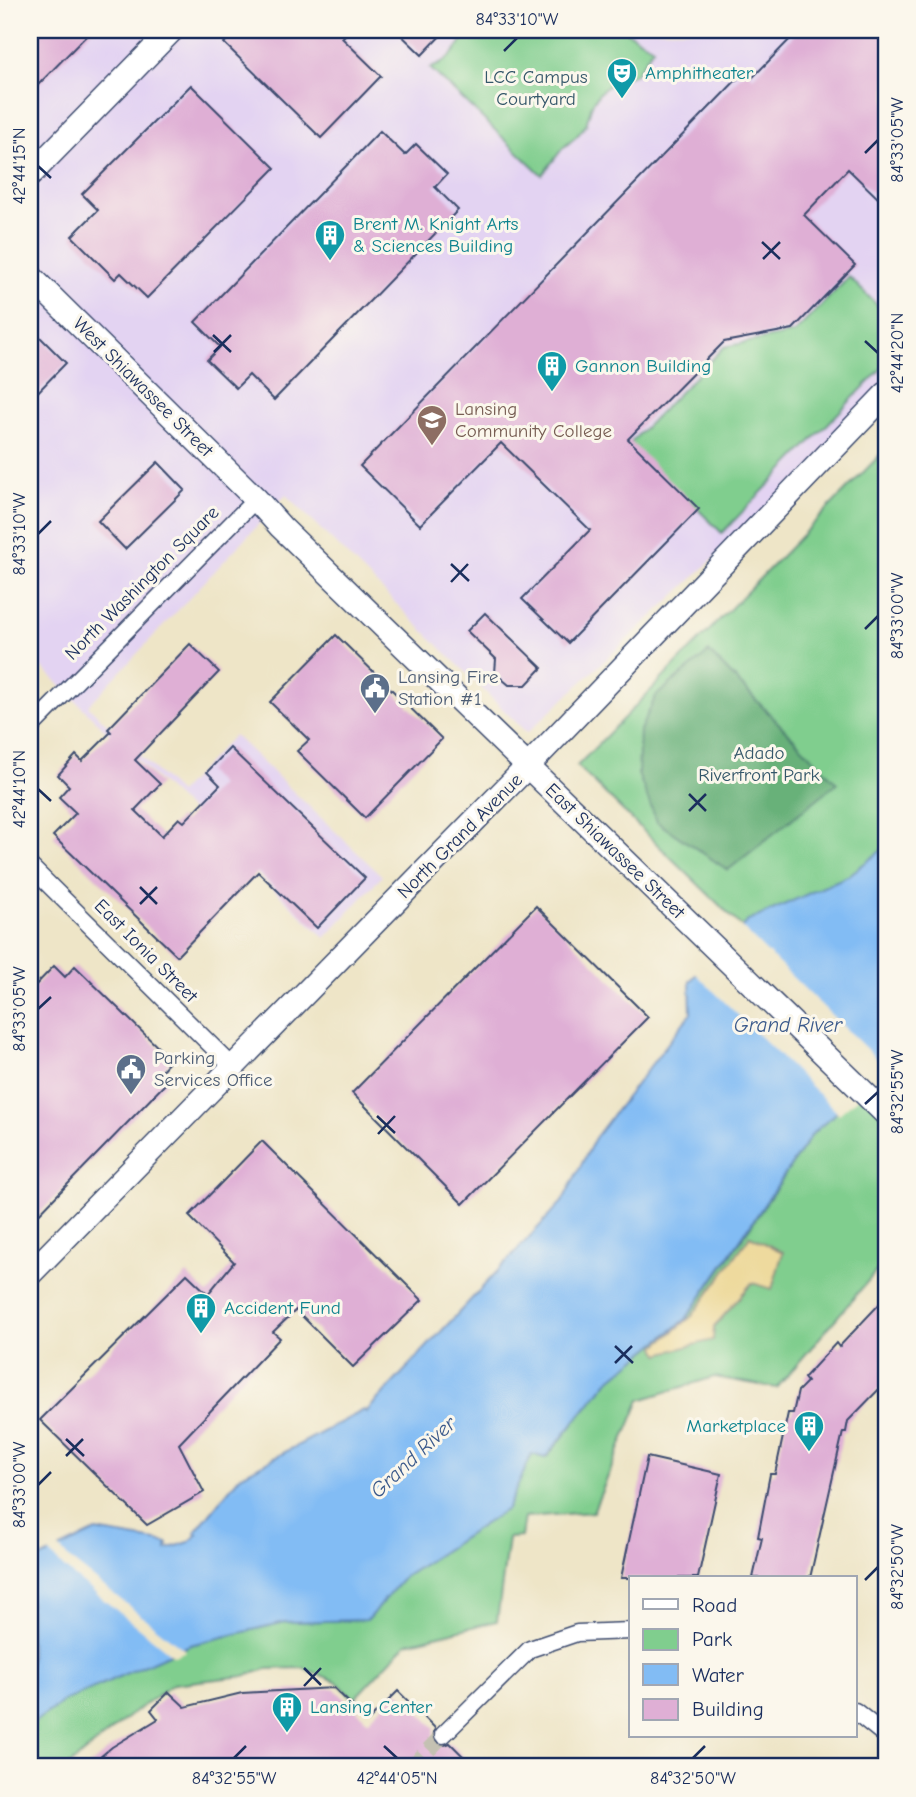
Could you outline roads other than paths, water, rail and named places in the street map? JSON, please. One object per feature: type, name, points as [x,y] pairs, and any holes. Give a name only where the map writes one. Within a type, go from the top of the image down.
[{"type":"street","points":[[30,175],[172,30]]},
{"type":"street","name":"West Shiawassee Street","points":[[30,276],[256,499]]},
{"type":"street","name":"North Grand Avenue","points":[[30,1274],[527,767],[886,394]]},
{"type":"street","name":"North Washington Square","points":[[30,728],[256,499]]},
{"type":"street","name":"East Shiawassee Street","points":[[256,499],[299,545],[886,1114]]},
{"type":"street","name":"East Ionia Street","points":[[30,866],[232,1066]]},
{"type":"street","points":[[443,1735],[530,1649],[577,1633],[629,1631]]},
{"type":"street","points":[[856,1711],[886,1736]]},
{"type":"water","name":"Grand River","points":[[886,847],[886,1069],[813,1133],[686,1319],[608,1381],[545,1458],[532,1454],[507,1509],[404,1577],[367,1620],[285,1622],[190,1645],[64,1701],[30,1725],[30,1563],[96,1531],[168,1543],[167,1549],[189,1542],[198,1534],[195,1532],[240,1476],[364,1410],[366,1412],[562,1202],[595,1138],[691,1013],[690,981],[748,921],[848,876]]},
{"type":"tunnel","points":[[412,1767],[443,1735]]},
{"type":"place","name":"Amphitheater","points":[[622,100]]},
{"type":"place","name":"Brent M. Knight Arts & Sciences Building","points":[[330,262]]},
{"type":"place","name":"Gannon Building","points":[[552,393]]},
{"type":"place","name":"Lansing Community College","points":[[432,447]]},
{"type":"place","name":"Lansing Fire Station #1","points":[[375,715]]},
{"type":"place","name":"Parking Services Office","points":[[131,1096]]},
{"type":"place","name":"Accident Fund","points":[[201,1335]]},
{"type":"place","name":"Marketplace","points":[[809,1453]]},
{"type":"place","name":"Lansing Center","points":[[287,1734]]},
{"type":"park label","name":"LCC Campus Courtyard","points":[[536,88]]},
{"type":"park label","name":"Adado Riverfront Park","points":[[759,764]]}]
